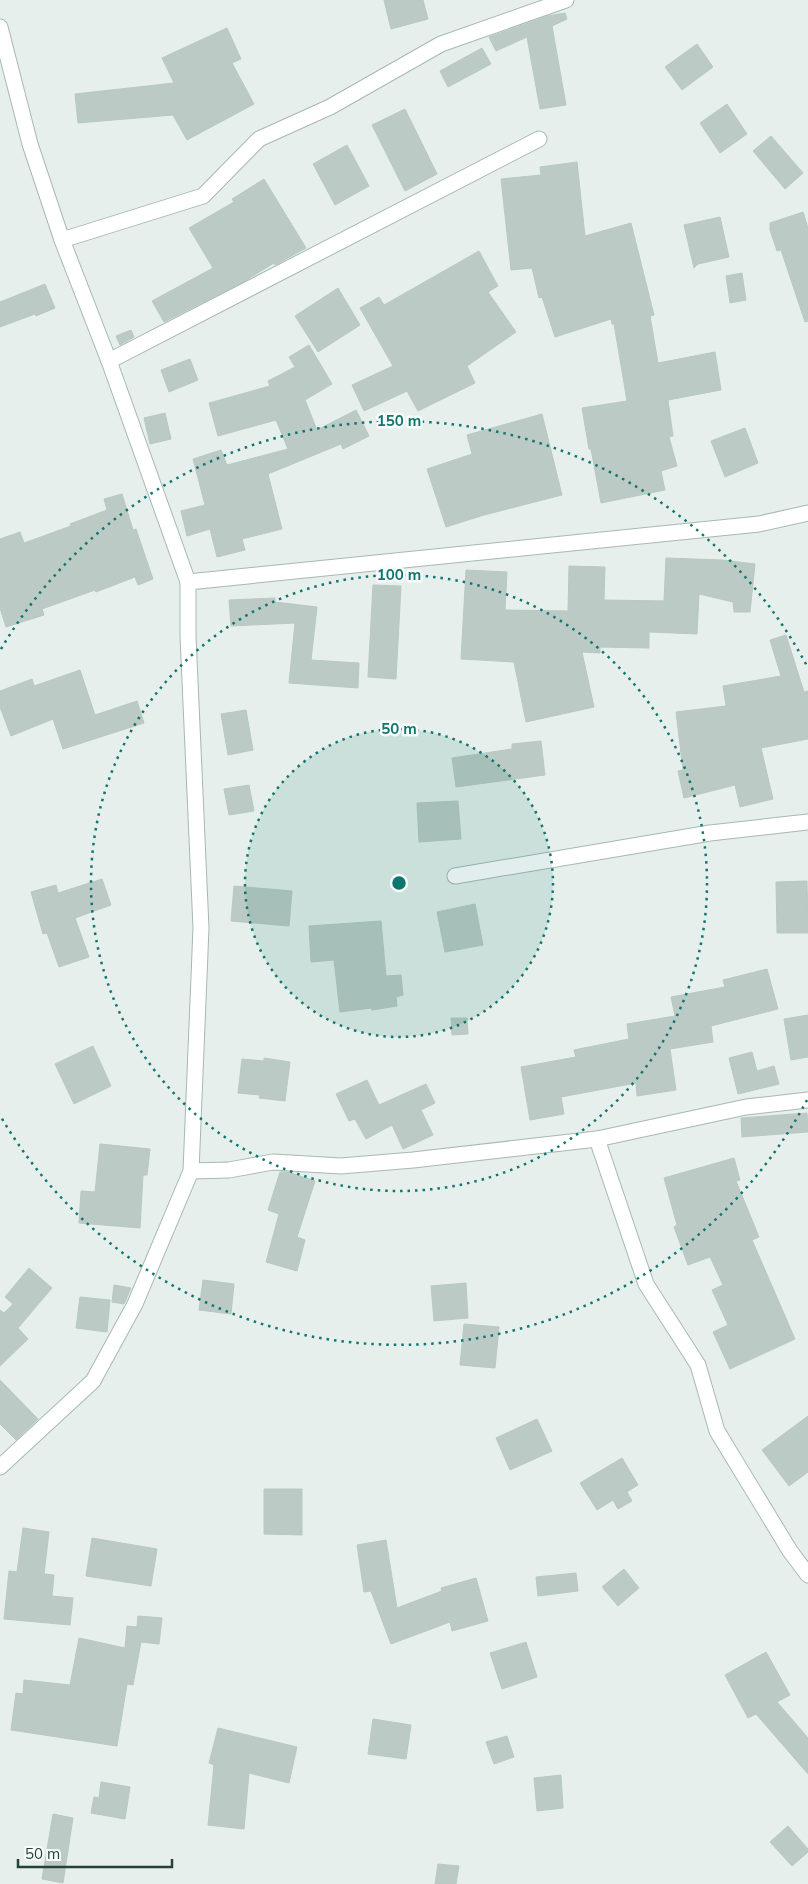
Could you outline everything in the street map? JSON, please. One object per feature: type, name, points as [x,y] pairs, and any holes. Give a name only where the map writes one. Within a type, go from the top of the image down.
[{"type":"street","points":[[62,240],[204,196],[259,139],[330,106],[441,44],[566,0]]},
{"type":"street","points":[[0,27],[30,144],[62,240],[109,361],[188,582],[188,636],[201,928],[191,1171],[135,1304],[93,1381],[0,1467]]},
{"type":"street","points":[[109,361],[539,139]]},
{"type":"street","points":[[188,582],[749,525],[808,512]]},
{"type":"street","points":[[455,876],[700,834],[808,822]]},
{"type":"street","points":[[191,1171],[229,1170],[273,1162],[341,1166],[359,1165],[597,1139],[746,1107],[808,1100]]},
{"type":"street","points":[[597,1139],[646,1284],[698,1365],[717,1431],[790,1551],[808,1575]]},
{"type":"building","points":[[384,0],[423,0],[428,19],[391,29]]},
{"type":"building","points":[[565,13],[567,19],[552,26],[566,105],[540,109],[527,37],[496,51],[489,37],[548,16]]},
{"type":"building","points":[[227,28],[241,59],[232,63],[254,104],[187,140],[173,115],[78,123],[75,94],[174,83],[162,58]]},
{"type":"building","points":[[697,44],[713,67],[682,90],[665,67]]},
{"type":"building","points":[[482,48],[491,64],[448,87],[440,71]]},
{"type":"building","points":[[727,104],[747,134],[720,153],[700,123]]},
{"type":"building","points":[[405,109],[437,174],[405,191],[372,125]]},
{"type":"building","points":[[771,136],[803,173],[785,189],[753,151]]},
{"type":"building","points":[[347,145],[369,186],[335,205],[313,164]]},
{"type":"building","points":[[577,162],[585,236],[631,223],[654,315],[650,316],[658,363],[715,352],[721,390],[668,400],[673,436],[669,437],[677,466],[661,471],[665,490],[601,503],[582,408],[627,401],[614,324],[612,324],[611,319],[555,337],[542,297],[539,298],[532,268],[511,270],[501,179],[541,175],[540,167]]},
{"type":"building","points":[[264,179],[306,248],[164,322],[152,301],[213,268],[189,228],[234,202],[232,199]]},
{"type":"building","points":[[803,212],[808,228],[808,321],[805,322],[781,250],[777,251],[770,230],[770,223]]},
{"type":"building","points":[[720,217],[729,257],[698,264],[694,268],[684,225]]},
{"type":"building","points":[[479,251],[498,286],[488,292],[516,332],[467,366],[475,383],[418,411],[407,391],[364,411],[352,385],[393,366],[360,308],[379,297],[384,305]]},
{"type":"building","points":[[742,273],[746,300],[730,303],[726,276]]},
{"type":"building","points":[[45,284],[55,308],[0,327],[0,302]]},
{"type":"building","points":[[338,288],[360,325],[318,352],[295,316]]},
{"type":"building","points":[[131,330],[134,337],[120,345],[116,336]]},
{"type":"building","points":[[309,345],[332,384],[305,400],[317,430],[356,410],[369,436],[343,449],[341,444],[268,474],[282,529],[242,539],[245,550],[217,557],[210,529],[187,536],[181,511],[205,505],[193,459],[221,450],[227,465],[288,449],[276,420],[218,436],[209,403],[270,386],[268,381],[295,367],[289,357]]},
{"type":"building","points":[[190,359],[198,380],[169,392],[161,370]]},
{"type":"building","points":[[165,413],[171,439],[150,444],[144,418]]},
{"type":"building","points":[[542,414],[562,495],[446,527],[427,469],[472,454],[467,435]]},
{"type":"building","points":[[745,428],[758,463],[725,477],[711,441]]},
{"type":"building","points":[[122,494],[133,530],[136,529],[153,579],[138,585],[135,577],[96,592],[95,590],[42,609],[44,615],[6,627],[0,608],[0,539],[20,532],[24,543],[71,526],[70,524],[107,510],[104,499]]},
{"type":"building","points":[[666,558],[722,560],[755,564],[750,612],[734,612],[733,602],[699,594],[697,634],[649,632],[649,648],[600,647],[600,653],[582,652],[594,707],[526,722],[514,662],[461,659],[466,570],[507,572],[505,610],[568,611],[569,566],[605,567],[604,600],[664,601]]},
{"type":"building","points":[[373,585],[401,586],[396,679],[368,677]]},
{"type":"building","points":[[275,598],[275,602],[317,607],[311,660],[359,663],[358,688],[289,683],[295,623],[231,626],[229,600]]},
{"type":"building","points":[[786,635],[804,692],[808,691],[808,739],[761,748],[773,799],[740,807],[735,785],[684,798],[678,771],[683,770],[676,712],[726,706],[723,686],[781,676],[770,640]]},
{"type":"building","points":[[80,670],[95,715],[137,701],[144,723],[63,749],[53,719],[11,736],[0,707],[0,691],[32,679],[34,686]]},
{"type":"building","points":[[246,710],[253,750],[228,755],[221,714]]},
{"type":"building","points":[[541,741],[545,775],[456,787],[452,758],[512,749],[512,744]]},
{"type":"building","points":[[249,785],[254,811],[229,815],[224,789]]},
{"type":"building","points":[[458,801],[461,839],[419,842],[417,803]]},
{"type":"building","points":[[102,879],[111,905],[75,918],[89,957],[59,967],[47,933],[43,934],[31,892],[56,885],[58,893]]},
{"type":"building","points":[[807,881],[808,933],[777,933],[776,882]]},
{"type":"building","points":[[234,886],[292,891],[289,926],[231,921]]},
{"type":"building","points":[[475,904],[483,945],[445,952],[437,912]]},
{"type":"building","points":[[381,921],[386,976],[401,975],[403,995],[396,997],[397,1006],[340,1012],[334,960],[311,962],[309,926]]},
{"type":"building","points":[[767,969],[778,1009],[711,1026],[713,1042],[670,1049],[676,1090],[637,1096],[636,1083],[561,1097],[564,1114],[530,1120],[521,1067],[576,1057],[574,1050],[629,1039],[627,1024],[675,1016],[671,997],[725,987],[723,980]]},
{"type":"building","points":[[808,1015],[808,1057],[791,1060],[784,1019]]},
{"type":"building","points":[[451,1018],[467,1018],[468,1034],[452,1035]]},
{"type":"building","points":[[93,1046],[111,1086],[74,1104],[55,1064]]},
{"type":"building","points":[[752,1052],[757,1071],[774,1066],[779,1084],[738,1094],[729,1058]]},
{"type":"building","points":[[264,1058],[290,1062],[285,1101],[259,1098],[260,1095],[238,1093],[242,1059],[264,1061]]},
{"type":"building","points":[[367,1080],[379,1105],[426,1084],[435,1103],[421,1110],[433,1135],[403,1149],[392,1125],[366,1139],[355,1119],[349,1121],[336,1094]]},
{"type":"building","points":[[807,1113],[808,1132],[742,1137],[741,1118]]},
{"type":"building","points":[[100,1144],[150,1149],[147,1175],[143,1175],[140,1228],[79,1223],[81,1191],[95,1192]]},
{"type":"building","points":[[734,1158],[740,1180],[736,1181],[759,1237],[752,1240],[795,1339],[730,1369],[713,1332],[728,1325],[712,1290],[723,1285],[710,1257],[688,1265],[674,1227],[677,1225],[664,1178]]},
{"type":"building","points":[[280,1172],[288,1172],[315,1181],[297,1237],[305,1240],[297,1271],[266,1262],[279,1214],[268,1210]]},
{"type":"building","points":[[29,1268],[52,1288],[18,1328],[28,1339],[0,1366],[0,1310],[4,1313],[13,1304],[5,1297]]},
{"type":"building","points":[[203,1280],[234,1284],[231,1314],[199,1310]]},
{"type":"building","points":[[466,1283],[468,1318],[434,1321],[431,1286]]},
{"type":"building","points":[[114,1285],[131,1288],[124,1304],[112,1302]]},
{"type":"building","points":[[80,1297],[110,1300],[107,1332],[76,1328]]},
{"type":"building","points":[[464,1324],[499,1327],[495,1368],[460,1365]]},
{"type":"building","points":[[0,1380],[38,1419],[16,1440],[0,1424]]},
{"type":"building","points":[[808,1416],[808,1472],[789,1486],[762,1450]]},
{"type":"building","points":[[537,1419],[552,1451],[510,1470],[496,1438]]},
{"type":"building","points":[[622,1458],[638,1485],[627,1492],[632,1501],[618,1509],[613,1500],[597,1510],[580,1483]]},
{"type":"building","points":[[264,1489],[302,1489],[302,1535],[264,1534]]},
{"type":"building","points":[[23,1528],[49,1532],[44,1574],[54,1575],[52,1596],[73,1598],[70,1625],[4,1619],[9,1571],[17,1572]]},
{"type":"building","points":[[92,1538],[157,1549],[151,1586],[86,1576]]},
{"type":"building","points":[[386,1540],[397,1608],[442,1591],[441,1588],[476,1578],[488,1621],[452,1631],[450,1622],[391,1644],[371,1591],[364,1592],[357,1545]]},
{"type":"building","points":[[624,1569],[639,1588],[618,1606],[602,1587]]},
{"type":"building","points":[[576,1573],[578,1591],[538,1596],[536,1577]]},
{"type":"building","points":[[138,1616],[162,1618],[159,1644],[141,1642],[133,1685],[127,1684],[117,1746],[11,1730],[16,1693],[23,1694],[24,1680],[70,1685],[79,1638],[125,1648],[127,1626],[137,1627]]},
{"type":"building","points":[[526,1642],[537,1677],[502,1689],[490,1653]]},
{"type":"building","points":[[766,1652],[790,1695],[777,1702],[808,1738],[808,1774],[756,1714],[748,1718],[725,1675]]},
{"type":"building","points":[[373,1719],[411,1725],[406,1759],[368,1754]]},
{"type":"building","points":[[218,1728],[297,1747],[289,1783],[249,1773],[244,1829],[208,1825],[214,1765],[209,1763]]},
{"type":"building","points":[[507,1736],[514,1757],[494,1764],[486,1742]]},
{"type":"building","points":[[561,1775],[563,1808],[537,1811],[534,1778]]},
{"type":"building","points":[[101,1782],[130,1787],[125,1819],[91,1813],[94,1797],[99,1798]]},
{"type":"building","points":[[53,1814],[73,1818],[63,1883],[42,1879]]},
{"type":"building","points":[[788,1826],[808,1849],[808,1852],[792,1866],[770,1842]]},
{"type":"building","points":[[438,1864],[459,1866],[456,1884],[435,1884]]}]
